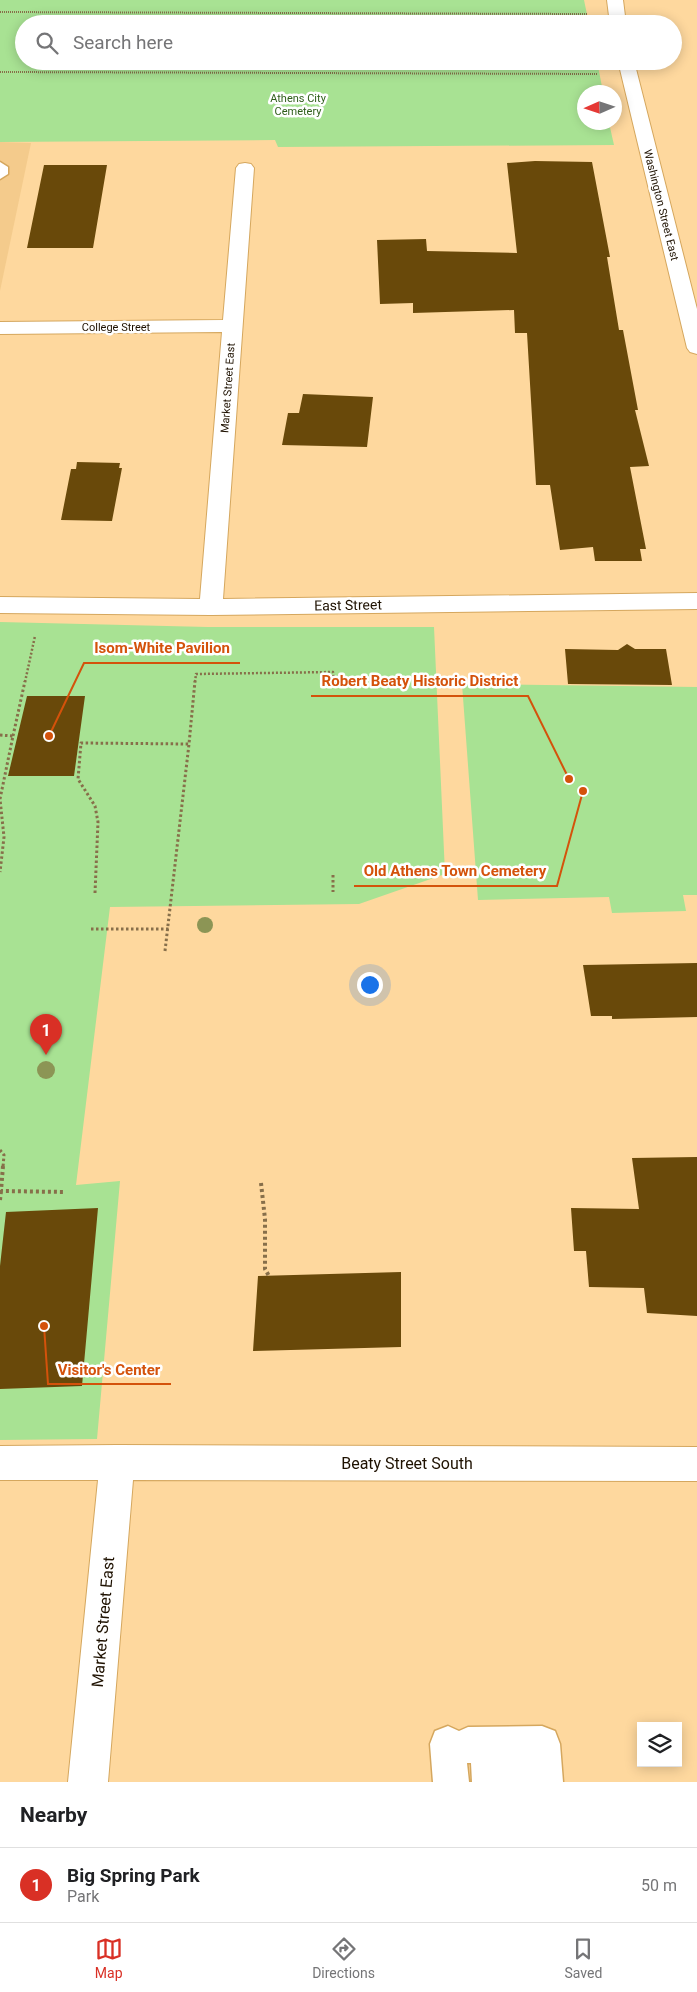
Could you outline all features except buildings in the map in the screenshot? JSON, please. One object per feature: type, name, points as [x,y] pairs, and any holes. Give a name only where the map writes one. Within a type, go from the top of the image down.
[{"type":"street","name":"Washington Street East","points":[[628,70],[697,348]]},
{"type":"street","name":"Market Street East","points":[[211,607],[245,168]]},
{"type":"street","name":"College Street","points":[[0,328],[232,326]]},
{"type":"street","name":"East Street","points":[[0,605],[211,607],[697,601]]},
{"type":"street","name":"Market Street East","points":[[88,1782],[117,1462]]},
{"type":"street","name":"Beaty Street South","points":[[0,1463],[697,1464]]},
{"type":"lane","points":[[0,167],[0,174]]},
{"type":"lane","points":[[451,1782],[480,1744]]},
{"type":"lane","points":[[480,1744],[490,1782]]},
{"type":"lane","points":[[480,1744],[519,1782]]},
{"type":"lane","points":[[480,1744],[542,1744],[545,1782]]},
{"type":"path","points":[[0,12],[336,15],[616,13]]},
{"type":"path","points":[[0,72],[314,70]]},
{"type":"path","points":[[0,872],[4,837],[0,800],[33,642]]},
{"type":"path","points":[[165,951],[169,929],[196,674],[333,672],[334,685]]},
{"type":"path","points":[[0,735],[13,736]]},
{"type":"path","points":[[95,893],[98,822],[95,806],[78,779],[77,771],[81,743],[189,744]]},
{"type":"path","points":[[333,875],[333,892]]},
{"type":"path","points":[[91,929],[169,929]]},
{"type":"path","points":[[0,1150],[4,1155],[0,1200]]},
{"type":"path","points":[[261,1183],[265,1219],[265,1269],[269,1276]]},
{"type":"path","points":[[1,1191],[66,1192]]},
{"type":"shaded area","points":[[0,142],[31,143],[0,291]]},
{"type":"green space","name":"Athens City Cemetery","points":[[0,0],[584,0],[587,15],[15,15],[15,70],[599,70],[602,85],[577,85],[577,130],[611,130],[614,145],[278,147],[275,140],[0,142]]},
{"type":"green space","points":[[0,622],[208,627],[434,627],[445,874],[359,904],[110,907],[76,1185],[120,1181],[97,1439],[0,1440]]},
{"type":"green space","points":[[462,684],[697,687],[697,895],[683,895],[686,911],[612,913],[609,897],[478,900]]},
{"type":"place","name":"Isom-White Pavilion","points":[[49,736]]},
{"type":"place","name":"Robert Beaty Historic District","points":[[569,779]]},
{"type":"place","name":"Old Athens Town Cemetery","points":[[583,791]]},
{"type":"place","name":"Big Spring Park","points":[[46,1055]]},
{"type":"place","name":"Visitor's Center","points":[[44,1326]]}]
